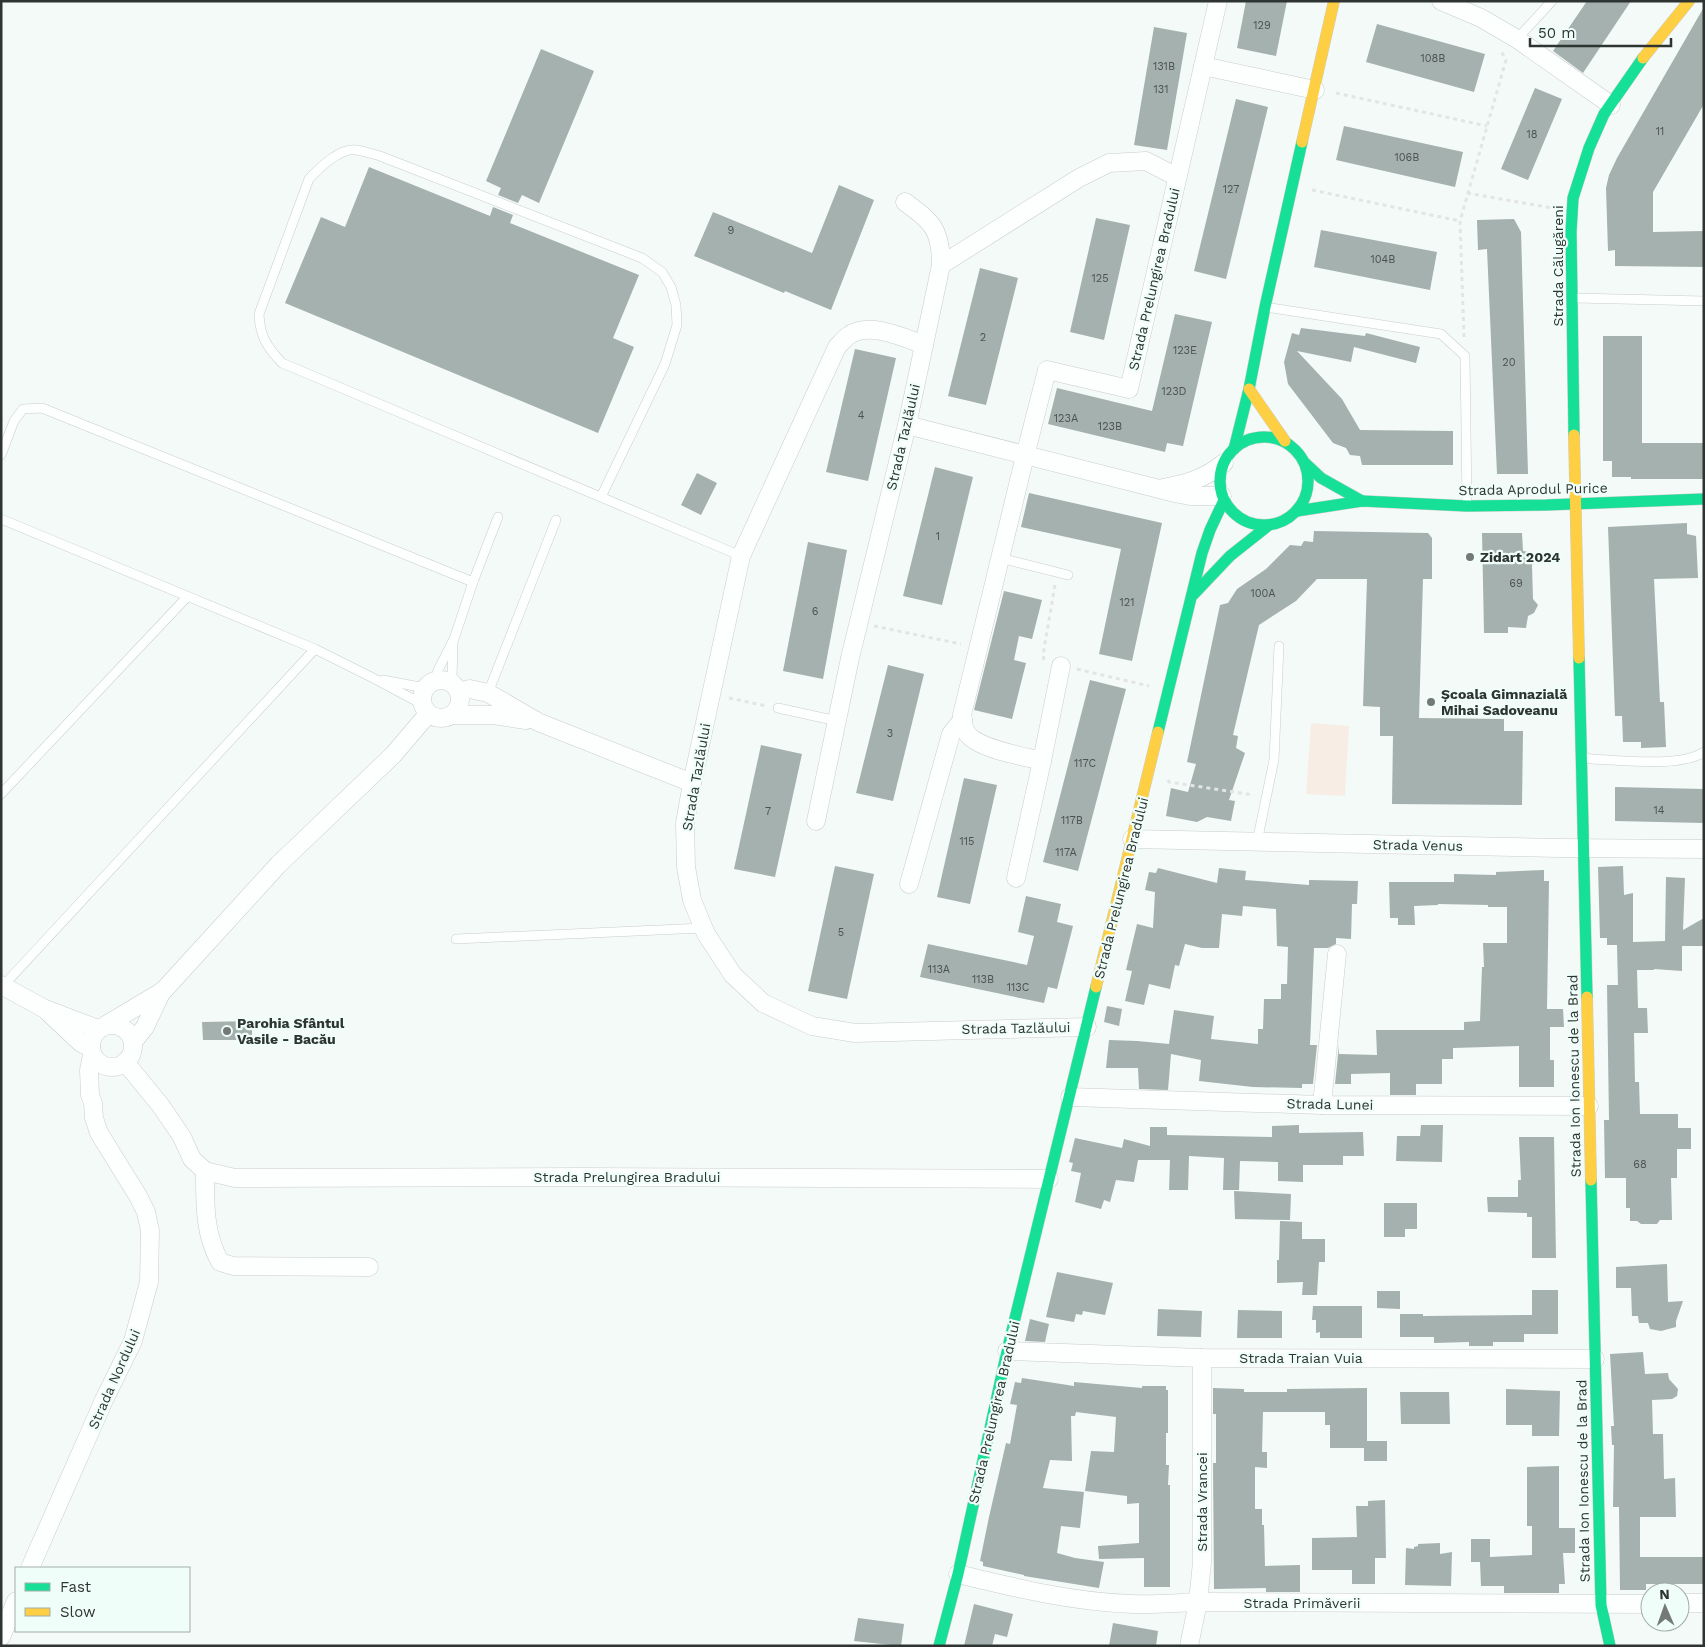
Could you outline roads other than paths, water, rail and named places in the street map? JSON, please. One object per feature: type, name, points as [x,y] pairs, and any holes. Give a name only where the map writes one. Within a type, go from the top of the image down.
[{"type":"street","name":"Strada Prelungirea Bradului","points":[[963,719],[962,714],[1024,456],[1047,370],[1129,388],[1218,1]]},
{"type":"street","points":[[1160,488],[1200,479],[1224,463],[1234,448],[1249,389],[1265,307],[1334,1]]},
{"type":"street","points":[[1441,1],[1481,18],[1517,39],[1611,105]]},
{"type":"street","name":"Strada Călugăreni","points":[[1575,505],[1571,232],[1573,198],[1581,169],[1604,114],[1655,42],[1689,1]]},
{"type":"street","points":[[1203,66],[1315,90]]},
{"type":"street","points":[[905,202],[928,219],[936,232],[941,257],[1079,178],[1109,163],[1146,161],[1177,177]]},
{"type":"street","name":"Strada Tazlăului","points":[[816,821],[859,623],[907,425],[941,257]]},
{"type":"street","name":"Strada Tazlăului","points":[[924,345],[888,332],[861,330],[848,336],[837,347],[741,556],[685,823],[686,867],[692,900],[706,934],[734,975],[763,1003],[812,1026],[855,1032],[1087,1027]]},
{"type":"street","points":[[1224,463],[1220,479],[1223,498],[1232,511],[1243,520],[1255,524],[1269,525],[1289,518],[1297,511],[1304,500],[1308,488],[1309,475],[1305,463],[1300,454],[1285,441],[1249,389]]},
{"type":"street","points":[[907,425],[1024,456],[1190,496],[1223,498]]},
{"type":"street","points":[[1234,448],[1245,441],[1258,437],[1272,437],[1285,441]]},
{"type":"street","name":"Strada Aprodul Purice","points":[[1305,463],[1321,478],[1362,501]]},
{"type":"street","name":"Strada Prelungirea Bradului","points":[[939,1646],[958,1574],[1007,1350],[1202,553],[1223,498]]},
{"type":"street","name":"Strada Aprodul Purice","points":[[1297,511],[1362,501],[1467,506],[1575,505],[1704,499]]},
{"type":"street","name":"Strada Ion Ionescu de la Brad","points":[[1575,505],[1601,1605],[1610,1646]]},
{"type":"street","name":"Strada Prelungirea Bradului","points":[[1192,596],[1230,556],[1269,525]]},
{"type":"street","points":[[1016,878],[1061,666]]},
{"type":"street","points":[[133,1042],[145,1027],[163,991],[278,865],[393,755],[437,694],[470,689],[488,693],[538,722],[692,783]]},
{"type":"street","points":[[437,694],[436,718],[452,715],[493,715],[538,722]]},
{"type":"street","points":[[437,694],[459,704],[452,715]]},
{"type":"street","points":[[963,719],[965,731],[974,741],[1042,761]]},
{"type":"street","points":[[909,884],[951,734],[963,719]]},
{"type":"street","name":"Strada Venus","points":[[1132,839],[1704,849]]},
{"type":"street","points":[[1322,1105],[1337,954]]},
{"type":"street","points":[[2,985],[45,1009],[102,1027],[114,1025],[123,1028],[133,1042],[130,1056],[120,1066],[106,1066],[98,1062],[92,1051],[91,1041],[102,1027],[163,991]]},
{"type":"street","points":[[45,1009],[92,1051]]},
{"type":"street","name":"Strada Nordului","points":[[30,1567],[104,1400],[133,1341],[149,1282],[150,1231],[146,1212],[99,1133],[94,1118],[88,1081],[92,1051]]},
{"type":"street","points":[[125,1062],[162,1106],[182,1137],[192,1159],[205,1171],[204,1210],[212,1248],[220,1262],[233,1266],[369,1267]]},
{"type":"street","name":"Strada Nordului","points":[[93,1103],[106,1066]]},
{"type":"street","name":"Strada Lunei","points":[[1070,1098],[1322,1105],[1589,1106]]},
{"type":"street","name":"Strada Prelungirea Bradului","points":[[205,1171],[235,1178],[1049,1179]]},
{"type":"street","name":"Strada Traian Vuia","points":[[1007,1350],[1202,1358],[1595,1359]]},
{"type":"street","name":"Strada Vrancei","points":[[1189,1646],[1198,1602],[1202,1562],[1202,1358]]},
{"type":"street","name":"Strada Primăverii","points":[[958,1574],[1020,1589],[1080,1600],[1133,1604],[1198,1602],[1640,1604]]},
{"type":"street","points":[[1,1637],[15,1602]]},
{"type":"street","points":[[1690,1603],[1704,1603]]},
{"type":"lane","points":[[1517,39],[1552,1]]},
{"type":"lane","points":[[601,497],[665,364],[677,325],[676,305],[671,287],[662,272],[642,258],[380,156],[354,149],[336,156],[321,165],[309,179],[259,314],[260,328],[267,346],[282,363],[741,556]]},
{"type":"lane","points":[[1572,298],[1704,301]]},
{"type":"lane","points":[[1265,307],[1441,334],[1465,356],[1467,506]]},
{"type":"lane","points":[[1,456],[14,420],[23,409],[42,408],[473,582]]},
{"type":"lane","points":[[437,694],[473,582],[498,517]]},
{"type":"lane","points":[[1,519],[315,649],[377,680],[437,694]]},
{"type":"lane","points":[[488,693],[556,520]]},
{"type":"lane","points":[[1000,558],[1068,575]]},
{"type":"lane","points":[[1,794],[187,597]]},
{"type":"lane","points":[[437,694],[443,658],[454,639]]},
{"type":"lane","points":[[1257,842],[1274,760],[1278,646]]},
{"type":"lane","points":[[2,985],[315,649]]},
{"type":"lane","points":[[377,680],[437,694]]},
{"type":"lane","points":[[778,708],[837,721]]},
{"type":"lane","points":[[1581,757],[1676,762],[1696,757],[1704,752]]},
{"type":"lane","points":[[456,939],[703,928]]},
{"type":"place","name":"Zidart 2024","points":[[1470,557]]},
{"type":"place","name":"Școala Gimnazială Mihai Sadoveanu","points":[[1431,702]]},
{"type":"place","name":"Parohia Sfântul Vasile - Bacău","points":[[227,1031]]}]
